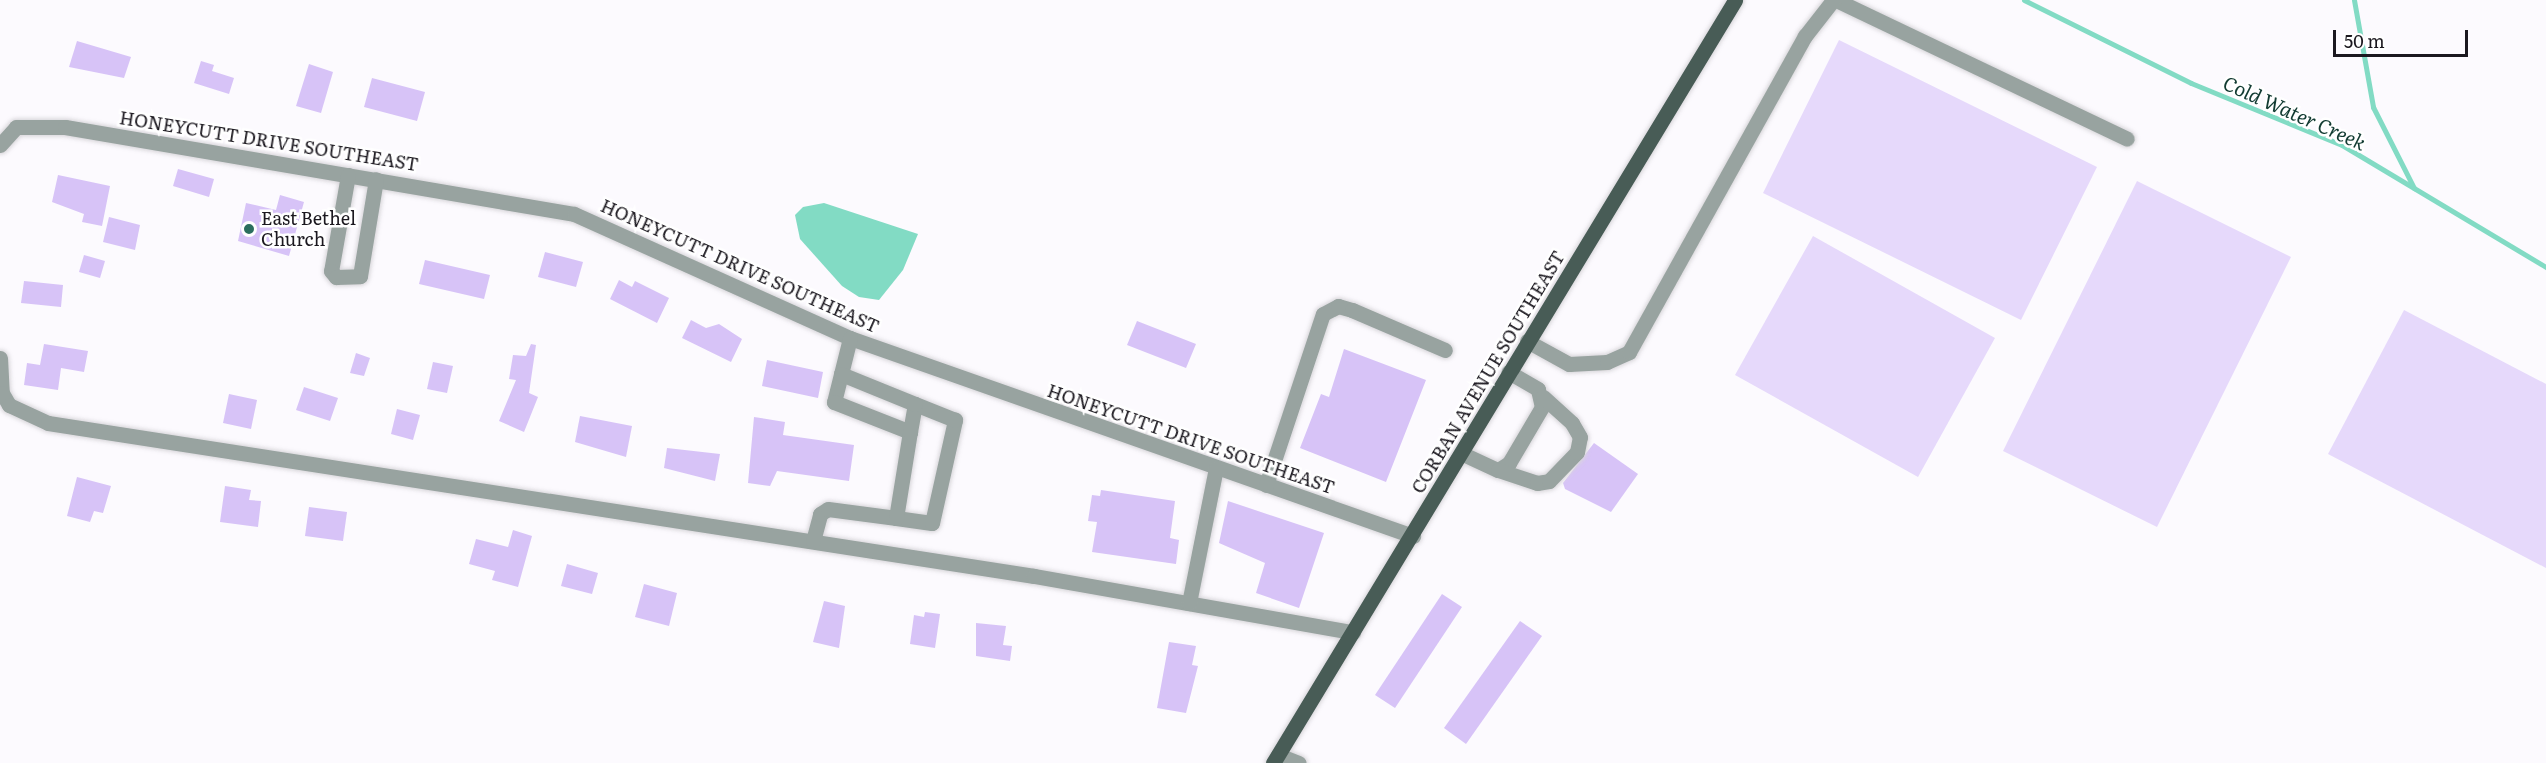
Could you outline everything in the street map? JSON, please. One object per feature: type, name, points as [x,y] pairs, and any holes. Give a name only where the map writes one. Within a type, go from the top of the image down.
[{"type":"main road","name":"CORBAN AVENUE SOUTHEAST","points":[[1276,759],[1463,454],[1527,341],[1736,0]]},
{"type":"street","points":[[1527,341],[1569,364],[1607,362],[1629,352],[1805,36],[1834,0],[2127,140]]},
{"type":"street","name":"HONEYCUTT DRIVE SOUTHEAST","points":[[0,145],[16,127],[34,123],[574,214],[850,338],[1413,536]]},
{"type":"street","points":[[348,175],[331,271],[336,277],[360,276],[376,179]]},
{"type":"street","points":[[1266,485],[1323,314],[1338,306],[1352,310],[1445,350]]},
{"type":"street","points":[[850,338],[834,402],[910,432]]},
{"type":"street","points":[[0,358],[2,393],[9,405],[48,423],[813,542],[1353,632]]},
{"type":"street","points":[[1463,454],[1498,471],[1537,483],[1549,482],[1577,452],[1581,437],[1572,423],[1543,397],[1509,372]]},
{"type":"street","points":[[813,542],[820,514],[828,509],[932,523],[955,420],[841,374]]},
{"type":"street","points":[[1498,471],[1509,463],[1543,397]]},
{"type":"street","points":[[896,518],[915,404]]},
{"type":"street","points":[[1189,603],[1216,468]]},
{"type":"street","points":[[1276,759],[1299,763]]},
{"type":"shaded area","points":[[1839,40],[2097,167],[2021,320],[1763,193]]},
{"type":"shaded area","points":[[2137,181],[2291,257],[2157,527],[2003,451]]},
{"type":"shaded area","points":[[824,203],[918,234],[903,270],[879,300],[859,297],[842,286],[800,239],[795,215],[803,207]]},
{"type":"shaded area","points":[[1813,236],[1995,338],[1918,477],[1735,375]]},
{"type":"shaded area","points":[[2404,310],[2546,384],[2546,568],[2328,454]]},
{"type":"building","points":[[77,41],[131,57],[124,78],[69,67]]},
{"type":"building","points":[[201,61],[214,65],[212,71],[234,78],[229,94],[194,83]]},
{"type":"building","points":[[309,64],[333,72],[321,113],[296,106]]},
{"type":"building","points":[[372,78],[425,92],[417,121],[364,107]]},
{"type":"building","points":[[178,169],[214,179],[209,197],[173,186]]},
{"type":"building","points":[[58,175],[110,186],[102,226],[82,222],[84,214],[52,202]]},
{"type":"building","points":[[280,195],[304,202],[289,256],[238,241],[246,203],[276,210]]},
{"type":"building","points":[[109,217],[140,225],[135,250],[103,242]]},
{"type":"building","points":[[545,252],[583,262],[576,287],[538,277]]},
{"type":"building","points":[[84,255],[105,261],[100,278],[79,272]]},
{"type":"building","points":[[425,260],[490,275],[484,299],[419,284]]},
{"type":"building","points":[[619,280],[632,287],[635,281],[669,298],[657,323],[610,299]]},
{"type":"building","points":[[24,281],[63,285],[61,307],[21,303]]},
{"type":"building","points":[[691,320],[706,328],[719,324],[742,339],[731,362],[682,338]]},
{"type":"building","points":[[1137,321],[1196,344],[1186,368],[1127,345]]},
{"type":"building","points":[[44,344],[88,351],[84,372],[61,368],[58,390],[24,385],[27,363],[40,365]]},
{"type":"building","points":[[531,344],[536,345],[529,393],[538,397],[524,432],[499,421],[516,380],[509,379],[513,355],[526,356]]},
{"type":"building","points":[[1344,349],[1426,380],[1386,482],[1300,448],[1321,394],[1329,397]]},
{"type":"building","points":[[356,353],[370,358],[364,376],[350,373]]},
{"type":"building","points":[[767,360],[823,372],[818,398],[762,386]]},
{"type":"building","points":[[433,362],[453,366],[447,393],[427,389]]},
{"type":"building","points":[[304,387],[338,398],[330,421],[296,410]]},
{"type":"building","points":[[229,394],[257,400],[251,429],[223,423]]},
{"type":"building","points":[[397,409],[420,415],[413,440],[391,434]]},
{"type":"building","points":[[580,416],[632,426],[626,457],[575,442]]},
{"type":"building","points":[[754,417],[785,422],[783,435],[854,445],[849,481],[777,471],[770,486],[748,483]]},
{"type":"building","points":[[1594,443],[1638,474],[1611,512],[1565,489],[1563,483]]},
{"type":"building","points":[[667,448],[720,454],[715,481],[664,468]]},
{"type":"building","points":[[77,477],[111,486],[103,513],[94,511],[90,522],[67,516]]},
{"type":"building","points":[[225,486],[251,490],[249,500],[261,501],[258,527],[220,522]]},
{"type":"building","points":[[1101,490],[1175,501],[1170,538],[1179,540],[1176,564],[1092,552],[1097,522],[1088,521],[1092,495],[1100,496]]},
{"type":"building","points":[[1228,501],[1324,533],[1299,608],[1256,593],[1265,563],[1219,543]]},
{"type":"building","points":[[309,507],[347,512],[343,541],[305,536]]},
{"type":"building","points":[[513,530],[532,536],[518,587],[492,580],[495,571],[469,564],[476,539],[508,547]]},
{"type":"building","points":[[567,564],[598,573],[592,594],[561,586]]},
{"type":"building","points":[[644,584],[677,593],[669,626],[635,617]]},
{"type":"building","points":[[1442,594],[1462,607],[1395,708],[1375,695]]},
{"type":"building","points":[[824,601],[845,606],[839,648],[813,642]]},
{"type":"building","points":[[925,612],[940,614],[935,648],[910,644],[914,615],[924,617]]},
{"type":"building","points":[[1520,621],[1542,636],[1466,744],[1444,728]]},
{"type":"building","points":[[976,623],[1006,626],[1003,645],[1012,646],[1010,661],[976,656]]},
{"type":"building","points":[[1169,642],[1196,646],[1192,665],[1198,666],[1186,713],[1157,708]]},
{"type":"waterway","name":"Cold Water Creek","points":[[2024,0],[2191,83],[2342,145],[2546,267]]},
{"type":"waterway","points":[[2354,0],[2373,107],[2414,188]]},
{"type":"place","name":"East Bethel Church","points":[[249,229]]}]
